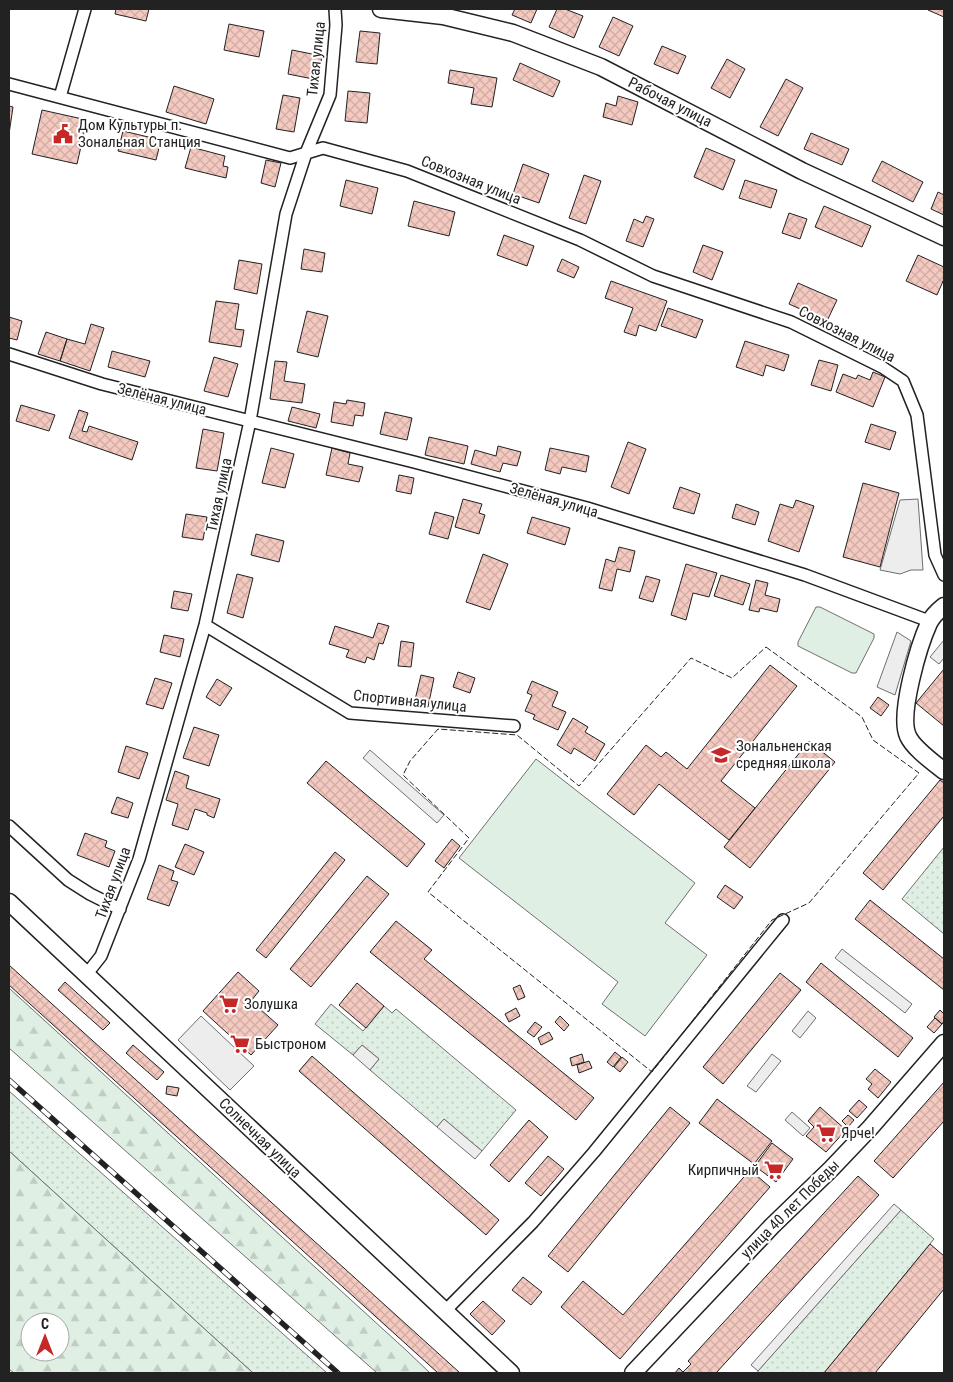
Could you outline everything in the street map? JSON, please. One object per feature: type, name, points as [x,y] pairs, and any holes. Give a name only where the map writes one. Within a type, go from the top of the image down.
[{"type":"street","points":[[60,98],[85,9]]},
{"type":"street","name":"Тихая улица","points":[[86,975],[101,956],[139,859],[205,625],[250,421],[286,214],[306,153],[330,95],[336,25],[335,9]]},
{"type":"street","name":"Рабочая улица","points":[[381,9],[443,16],[513,33],[601,67],[802,171],[944,237]]},
{"type":"street","name":"Совхозная улица","points":[[9,84],[290,158],[323,148],[407,171],[580,240],[653,276],[791,322],[882,367],[903,381],[917,414],[935,555],[944,575]]},
{"type":"street","name":"Зелёная улица","points":[[9,354],[102,384],[414,462],[588,508],[805,575],[929,622]]},
{"type":"street","points":[[944,606],[929,622],[912,674],[905,711],[908,739],[944,771]]},
{"type":"street","name":"Спортивная улица","points":[[205,625],[350,712],[514,726]]},
{"type":"street","points":[[9,826],[68,880],[90,894],[120,909]]},
{"type":"street","name":"Солнечная улица","points":[[9,902],[511,1373]]},
{"type":"street","points":[[444,1312],[533,1222],[564,1187],[783,920]]},
{"type":"street","name":"улица 40 лет Победы","points":[[633,1373],[772,1226],[847,1152],[944,1043]]},
{"type":"green space","points":[[816,607],[820,607],[874,634],[874,638],[856,673],[852,673],[798,646],[798,642]]},
{"type":"green space","points":[[536,759],[695,883],[665,923],[707,955],[645,1036],[602,1004],[618,982],[459,858]]},
{"type":"green space","points":[[944,847],[944,934],[902,899]]},
{"type":"green space","points":[[9,988],[430,1373],[377,1373],[9,1048]]},
{"type":"green space","points":[[331,1004],[363,1031],[384,1006],[392,1013],[396,1009],[516,1110],[482,1151],[444,1119],[437,1127],[370,1070],[379,1059],[362,1045],[353,1055],[315,1024]]},
{"type":"green space","points":[[9,1091],[327,1373],[253,1373],[9,1151]]},
{"type":"green space","points":[[9,1151],[253,1373],[14,1373],[9,1369]]},
{"type":"green space","points":[[901,1210],[934,1239],[824,1373],[758,1373],[758,1371]]},
{"type":"shaded area","points":[[918,499],[923,570],[911,570],[900,574],[880,570],[900,500]]},
{"type":"shaded area","points":[[897,632],[911,641],[895,695],[877,687]]},
{"type":"shaded area","points":[[944,640],[944,658],[939,664],[930,657]]},
{"type":"shaded area","points":[[370,750],[444,815],[437,823],[363,758]]},
{"type":"shaded area","points":[[842,949],[912,1004],[905,1013],[835,958]]},
{"type":"shaded area","points":[[808,1011],[816,1018],[800,1038],[792,1031]]},
{"type":"shaded area","points":[[201,1016],[254,1066],[230,1090],[178,1040]]},
{"type":"shaded area","points":[[362,1045],[379,1059],[370,1070],[353,1055]]},
{"type":"shaded area","points":[[772,1054],[781,1061],[756,1092],[747,1086]]},
{"type":"shaded area","points":[[792,1112],[810,1128],[803,1136],[785,1120]]},
{"type":"shaded area","points":[[444,1119],[482,1151],[475,1159],[437,1127]]},
{"type":"shaded area","points":[[894,1204],[901,1210],[758,1371],[751,1365]]},
{"type":"building","points":[[116,9],[149,9],[146,21],[115,14]]},
{"type":"building","points":[[515,9],[537,9],[531,23],[512,15]]},
{"type":"building","points":[[557,9],[565,9],[583,16],[574,38],[549,27]]},
{"type":"building","points":[[944,9],[944,17],[928,10]]},
{"type":"building","points":[[613,17],[633,26],[619,56],[599,47]]},
{"type":"building","points":[[229,24],[264,31],[259,57],[224,50]]},
{"type":"building","points":[[360,31],[380,33],[377,64],[356,62]]},
{"type":"building","points":[[662,46],[686,56],[678,74],[654,64]]},
{"type":"building","points":[[292,50],[322,56],[318,80],[288,74]]},
{"type":"building","points":[[727,59],[745,69],[730,98],[711,88]]},
{"type":"building","points":[[520,63],[560,81],[553,97],[513,80]]},
{"type":"building","points":[[450,70],[497,78],[492,107],[471,104],[474,88],[448,83]]},
{"type":"building","points":[[786,79],[803,88],[778,136],[760,127]]},
{"type":"building","points":[[174,86],[214,99],[206,124],[166,112]]},
{"type":"building","points":[[348,91],[370,93],[367,123],[345,121]]},
{"type":"building","points":[[283,95],[300,98],[294,132],[276,129]]},
{"type":"building","points":[[618,96],[638,102],[632,125],[603,117],[606,103],[616,106]]},
{"type":"building","points":[[9,106],[13,107],[9,134]]},
{"type":"building","points":[[42,110],[87,120],[77,164],[32,154]]},
{"type":"building","points":[[123,131],[161,140],[156,160],[118,151]]},
{"type":"building","points":[[811,133],[849,149],[842,165],[804,149]]},
{"type":"building","points":[[191,147],[225,156],[223,166],[228,167],[226,178],[185,168]]},
{"type":"building","points":[[706,148],[735,160],[723,190],[694,177]]},
{"type":"building","points":[[266,160],[281,163],[275,187],[261,183]]},
{"type":"building","points":[[882,161],[923,182],[913,202],[872,181]]},
{"type":"building","points":[[523,164],[549,174],[539,203],[513,194]]},
{"type":"building","points":[[584,175],[601,181],[586,224],[569,218]]},
{"type":"building","points":[[346,180],[378,188],[372,214],[340,206]]},
{"type":"building","points":[[745,180],[777,190],[771,208],[739,198]]},
{"type":"building","points":[[938,192],[944,195],[944,215],[931,209]]},
{"type":"building","points":[[414,201],[455,212],[449,236],[408,226]]},
{"type":"building","points":[[824,206],[871,226],[862,247],[815,227]]},
{"type":"building","points":[[789,213],[807,219],[800,239],[782,233]]},
{"type":"building","points":[[646,216],[654,219],[643,247],[626,241],[634,219],[643,223]]},
{"type":"building","points":[[504,235],[534,246],[527,266],[497,255]]},
{"type":"building","points":[[703,245],[723,252],[712,280],[693,272]]},
{"type":"building","points":[[304,249],[325,253],[322,272],[301,269]]},
{"type":"building","points":[[918,255],[944,267],[944,279],[937,295],[906,281]]},
{"type":"building","points":[[562,259],[579,267],[574,278],[557,271]]},
{"type":"building","points":[[239,260],[262,264],[257,294],[234,289]]},
{"type":"building","points":[[611,281],[667,301],[656,331],[639,325],[636,336],[624,332],[633,308],[605,298]]},
{"type":"building","points":[[798,283],[837,300],[827,321],[789,304]]},
{"type":"building","points":[[216,301],[239,304],[235,329],[244,330],[241,347],[209,342]]},
{"type":"building","points":[[668,308],[703,320],[696,338],[661,326]]},
{"type":"building","points":[[307,311],[328,316],[318,357],[297,352]]},
{"type":"building","points":[[9,317],[22,321],[17,340],[9,338]]},
{"type":"building","points":[[91,324],[104,328],[90,371],[60,361],[67,339],[85,344]]},
{"type":"building","points":[[46,332],[67,339],[60,361],[38,354]]},
{"type":"building","points":[[745,341],[789,355],[784,371],[766,365],[763,376],[736,367]]},
{"type":"building","points":[[112,351],[150,361],[145,377],[108,367]]},
{"type":"building","points":[[214,357],[238,364],[228,397],[204,391]]},
{"type":"building","points":[[819,360],[838,365],[831,391],[811,385]]},
{"type":"building","points":[[275,361],[287,362],[284,381],[305,384],[302,403],[270,399]]},
{"type":"building","points":[[873,372],[885,377],[873,407],[836,392],[843,374],[856,379],[858,375],[870,380]]},
{"type":"building","points":[[347,400],[365,403],[363,416],[355,415],[353,426],[331,422],[334,402],[346,404]]},
{"type":"building","points":[[21,405],[55,415],[49,431],[16,421]]},
{"type":"building","points":[[292,407],[320,414],[316,428],[288,421]]},
{"type":"building","points":[[79,410],[88,413],[82,431],[87,432],[89,426],[138,442],[132,460],[69,438]]},
{"type":"building","points":[[385,412],[412,418],[407,440],[380,434]]},
{"type":"building","points":[[871,424],[896,432],[890,450],[865,442]]},
{"type":"building","points":[[203,429],[224,433],[217,471],[196,468]]},
{"type":"building","points":[[429,437],[468,446],[464,464],[425,455]]},
{"type":"building","points":[[628,442],[646,449],[629,494],[611,487]]},
{"type":"building","points":[[498,446],[521,452],[517,466],[503,463],[500,472],[471,464],[475,450],[496,456]]},
{"type":"building","points":[[271,448],[294,454],[285,488],[262,483]]},
{"type":"building","points":[[332,448],[350,453],[348,464],[363,467],[359,482],[326,475]]},
{"type":"building","points":[[550,448],[589,456],[586,472],[562,467],[560,474],[545,470]]},
{"type":"building","points":[[399,475],[414,478],[411,494],[396,491]]},
{"type":"building","points":[[863,483],[899,493],[880,567],[843,557]]},
{"type":"building","points":[[680,487],[700,494],[694,514],[673,508]]},
{"type":"building","points":[[463,499],[482,504],[479,513],[485,515],[479,534],[455,527]]},
{"type":"building","points":[[796,500],[814,506],[799,552],[768,541],[780,504],[793,508]]},
{"type":"building","points":[[736,504],[759,512],[755,525],[732,518]]},
{"type":"building","points":[[435,512],[454,517],[448,539],[429,534]]},
{"type":"building","points":[[186,514],[207,517],[203,540],[182,537]]},
{"type":"building","points":[[532,517],[570,528],[565,545],[527,533]]},
{"type":"building","points":[[256,534],[284,541],[279,562],[251,555]]},
{"type":"building","points":[[619,547],[635,551],[630,572],[617,569],[612,591],[599,588],[606,559],[615,562]]},
{"type":"building","points":[[483,554],[508,564],[490,610],[466,602]]},
{"type":"building","points":[[686,564],[717,573],[709,597],[693,593],[686,620],[671,615]]},
{"type":"building","points":[[237,574],[253,578],[243,618],[227,613]]},
{"type":"building","points":[[721,575],[750,584],[743,605],[714,596]]},
{"type":"building","points":[[646,576],[660,580],[653,602],[639,598]]},
{"type":"building","points":[[756,580],[768,583],[765,595],[780,599],[777,612],[760,608],[759,612],[749,610]]},
{"type":"building","points":[[174,591],[192,594],[188,611],[171,608]]},
{"type":"building","points":[[378,623],[389,626],[383,644],[379,643],[374,660],[367,657],[365,663],[346,657],[349,650],[329,644],[335,626],[373,638]]},
{"type":"building","points":[[164,635],[184,639],[180,657],[160,652]]},
{"type":"building","points":[[401,641],[414,643],[411,667],[398,666]]},
{"type":"building","name":"Зональненская средняя школа","points":[[770,665],[797,686],[721,781],[755,808],[729,840],[659,784],[634,815],[607,794],[646,745],[661,757],[666,752],[687,769]]},
{"type":"building","points":[[944,669],[944,726],[916,703]]},
{"type":"building","points":[[458,672],[475,678],[470,693],[453,687]]},
{"type":"building","points":[[421,675],[434,678],[428,707],[414,704]]},
{"type":"building","points":[[155,678],[172,683],[163,709],[146,704]]},
{"type":"building","points":[[217,679],[232,688],[220,706],[206,697]]},
{"type":"building","points":[[532,681],[558,692],[552,706],[566,712],[558,730],[533,719],[535,715],[525,711],[532,695],[527,693]]},
{"type":"building","points":[[878,697],[889,705],[881,716],[870,708]]},
{"type":"building","points":[[573,718],[588,727],[585,732],[605,744],[595,761],[574,748],[571,754],[557,745]]},
{"type":"building","points":[[194,727],[219,735],[209,766],[183,758]]},
{"type":"building","points":[[809,741],[835,762],[750,868],[724,847]]},
{"type":"building","points":[[126,746],[148,753],[139,779],[118,772]]},
{"type":"building","points":[[326,761],[425,844],[407,867],[307,783]]},
{"type":"building","points":[[175,771],[189,776],[186,788],[220,799],[214,818],[207,815],[207,813],[195,809],[188,830],[172,825],[178,804],[166,800]]},
{"type":"building","points":[[940,780],[944,783],[944,816],[883,890],[863,873]]},
{"type":"building","points":[[117,797],[133,803],[128,818],[111,813]]},
{"type":"building","points":[[85,833],[107,841],[105,847],[115,851],[109,867],[77,855]]},
{"type":"building","points":[[452,839],[460,846],[444,868],[435,861]]},
{"type":"building","points":[[185,844],[204,852],[194,875],[175,867]]},
{"type":"building","points":[[335,852],[345,860],[266,958],[256,950]]},
{"type":"building","points":[[159,865],[174,871],[171,880],[178,882],[169,906],[147,899]]},
{"type":"building","points":[[367,876],[389,894],[311,987],[290,969]]},
{"type":"building","points":[[725,885],[743,897],[734,909],[717,897]]},
{"type":"building","points":[[870,900],[944,959],[944,990],[855,919]]},
{"type":"building","points":[[396,921],[432,950],[424,959],[594,1098],[576,1120],[370,952]]},
{"type":"building","points":[[821,963],[913,1038],[898,1057],[806,982]]},
{"type":"building","points":[[9,965],[460,1373],[438,1373],[9,985]]},
{"type":"building","points":[[238,972],[259,991],[251,1001],[278,1025],[251,1055],[203,1011]]},
{"type":"building","points":[[780,973],[801,990],[723,1084],[703,1067]]},
{"type":"building","points":[[65,982],[110,1023],[103,1030],[58,990]]},
{"type":"building","points":[[357,983],[384,1006],[366,1028],[339,1005]]},
{"type":"building","points":[[520,985],[525,997],[518,1000],[513,988]]},
{"type":"building","points":[[516,1008],[520,1016],[509,1022],[505,1014]]},
{"type":"building","points":[[940,1010],[944,1014],[942,1024],[934,1017]]},
{"type":"building","points":[[560,1016],[569,1025],[564,1031],[555,1022]]},
{"type":"building","points":[[935,1018],[942,1024],[934,1033],[927,1027]]},
{"type":"building","points":[[535,1022],[542,1027],[534,1037],[527,1032]]},
{"type":"building","points":[[549,1032],[553,1039],[541,1045],[538,1038]]},
{"type":"building","points":[[133,1045],[164,1072],[157,1080],[126,1053]]},
{"type":"building","points":[[615,1052],[621,1057],[613,1067],[607,1062]]},
{"type":"building","points":[[582,1054],[584,1062],[572,1066],[570,1058]]},
{"type":"building","points":[[312,1056],[499,1220],[486,1235],[299,1071]]},
{"type":"building","points":[[622,1057],[628,1062],[620,1072],[614,1067]]},
{"type":"building","points":[[589,1061],[592,1068],[579,1073],[577,1065]]},
{"type":"building","points":[[875,1069],[891,1082],[878,1098],[868,1089],[872,1084],[866,1079]]},
{"type":"building","points":[[944,1082],[944,1121],[893,1178],[874,1161]]},
{"type":"building","points":[[167,1086],[179,1088],[177,1096],[166,1094]]},
{"type":"building","points":[[717,1099],[772,1141],[754,1164],[699,1123]]},
{"type":"building","points":[[859,1100],[867,1107],[857,1118],[849,1111]]},
{"type":"building","points":[[670,1107],[690,1123],[568,1272],[548,1256]]},
{"type":"building","name":"Ярче!","points":[[820,1107],[846,1130],[826,1152],[806,1136],[814,1127],[808,1121]]},
{"type":"building","points":[[848,1115],[854,1120],[848,1127],[842,1121]]},
{"type":"building","points":[[529,1120],[548,1137],[509,1182],[490,1165]]},
{"type":"building","points":[[772,1143],[793,1159],[776,1182],[755,1166]]},
{"type":"building","points":[[548,1156],[564,1169],[541,1196],[525,1183]]},
{"type":"building","points":[[750,1170],[770,1187],[620,1359],[561,1307],[583,1281],[623,1315]]},
{"type":"building","points":[[858,1176],[879,1195],[716,1373],[675,1373],[679,1368],[683,1372],[691,1364],[688,1361]]},
{"type":"building","points":[[930,1244],[944,1256],[944,1289],[875,1373],[824,1373]]},
{"type":"building","points":[[523,1277],[542,1292],[531,1305],[512,1290]]},
{"type":"building","points":[[483,1301],[505,1321],[492,1335],[470,1314]]},
{"type":"railway","points":[[9,1080],[338,1373]]},
{"type":"fence","points":[[766,647],[862,717],[873,740],[919,773],[809,903],[772,920],[652,1072],[428,892],[469,838],[403,775],[410,761],[438,729],[517,735],[579,786],[691,658],[732,678],[766,647]]},
{"type":"place","name":"Дом Культуры п. Зональная Станция","points":[[63,134]]},
{"type":"place","name":"Зональненская средняя школа","points":[[721,755]]},
{"type":"place","name":"Золушка","points":[[229,1004]]},
{"type":"place","name":"Быстроном","points":[[240,1044]]},
{"type":"place","name":"Ярче!","points":[[826,1133]]},
{"type":"place","name":"Кирпичный","points":[[774,1170]]}]
